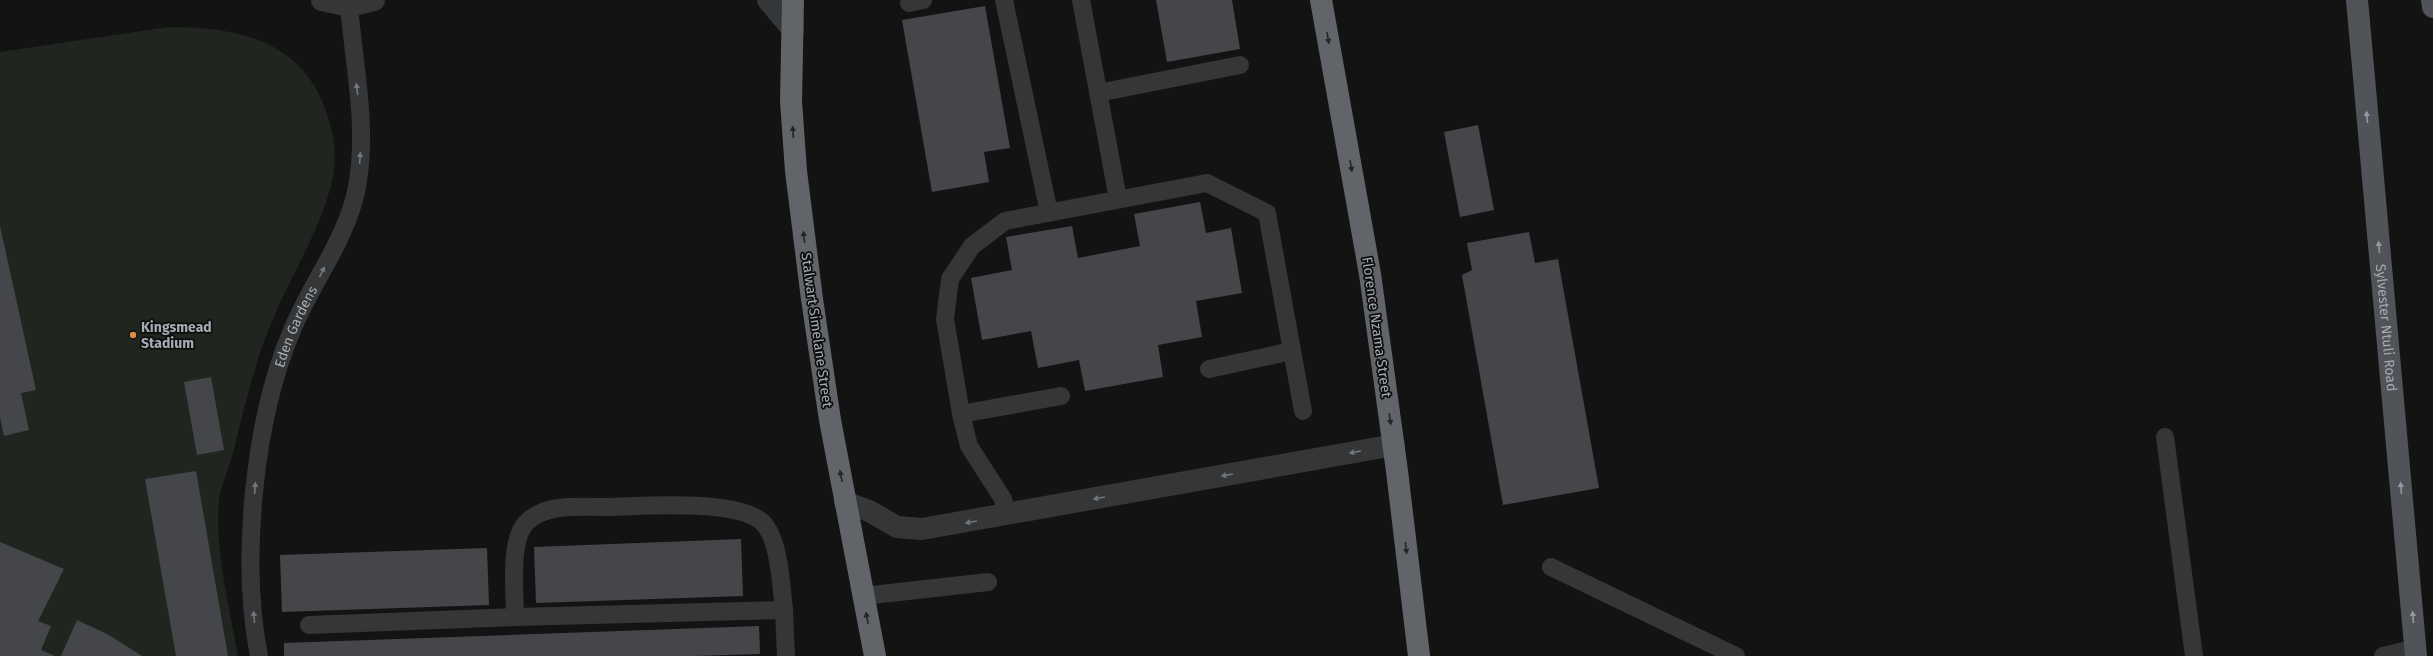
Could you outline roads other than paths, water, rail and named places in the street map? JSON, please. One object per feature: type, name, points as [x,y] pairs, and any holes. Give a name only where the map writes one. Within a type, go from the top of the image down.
[{"type":"highway","name":"Stalwart Simelane Street","points":[[793,0],[791,101],[796,171],[813,307],[845,502],[875,656]]},
{"type":"highway","name":"Florence Nzama Street","points":[[1321,0],[1370,274],[1394,444],[1419,656]]},
{"type":"main road","name":"Sylvester Ntuli Road","points":[[2357,0],[2416,652]]},
{"type":"main road","points":[[2432,0],[2433,7]]},
{"type":"street","points":[[322,0],[349,6],[374,0]]},
{"type":"street","points":[[768,0],[793,30]]},
{"type":"street","points":[[845,502],[869,511],[897,527],[922,529],[1007,515],[1394,444]]},
{"type":"lane","points":[[1004,0],[1049,212]]},
{"type":"lane","points":[[1081,0],[1118,199]]},
{"type":"lane","name":"Eden Gardens","points":[[259,656],[250,572],[256,468],[272,387],[293,328],[340,238],[350,210],[359,171],[361,128],[349,6]]},
{"type":"lane","points":[[1098,93],[1240,65]]},
{"type":"lane","points":[[1007,515],[1003,499],[969,446],[961,414],[945,319],[950,279],[972,246],[1005,221],[1207,183],[1267,213],[1303,411]]},
{"type":"lane","points":[[1209,369],[1292,351]]},
{"type":"lane","points":[[961,414],[1061,396]]},
{"type":"lane","points":[[2165,437],[2194,656]]},
{"type":"lane","points":[[515,617],[516,539],[525,523],[535,514],[558,508],[660,505],[720,508],[743,513],[761,522],[775,544],[784,610],[786,656]]},
{"type":"lane","points":[[1551,566],[1736,656]]},
{"type":"lane","points":[[863,596],[988,582]]},
{"type":"lane","points":[[309,625],[515,617],[784,610]]},
{"type":"lane","points":[[2383,656],[2416,652]]},
{"type":"place","name":"Kingsmead Stadium","points":[[133,335]]}]
